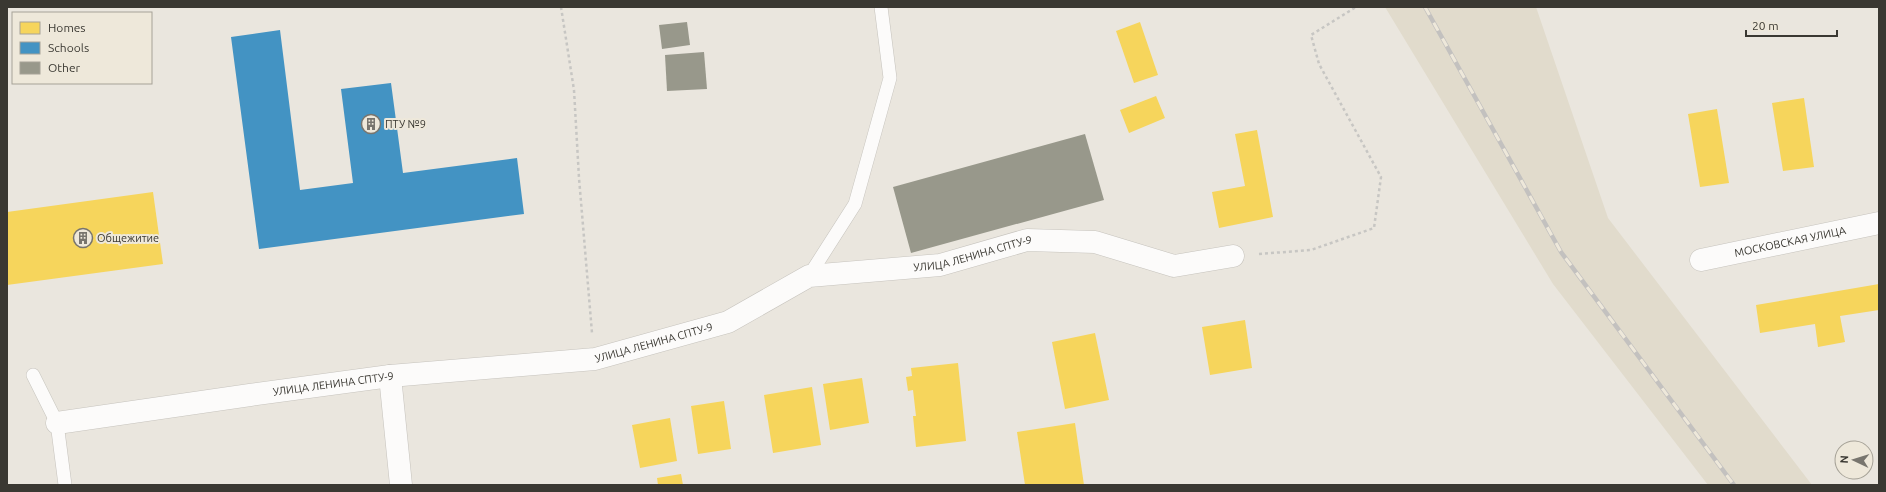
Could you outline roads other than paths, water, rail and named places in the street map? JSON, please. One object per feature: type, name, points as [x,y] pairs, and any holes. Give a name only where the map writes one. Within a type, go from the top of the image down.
[{"type":"street","name":"МОСКОВСКАЯ УЛИЦА","points":[[1701,260],[1879,223]]},
{"type":"street","name":"УЛИЦА ЛЕНИНА СПТУ-9","points":[[56,423],[250,394],[390,376],[595,359],[728,322],[809,276],[940,265],[1027,240],[1095,242],[1174,266],[1233,256]]},
{"type":"street","points":[[390,376],[401,485]]},
{"type":"lane","points":[[809,276],[856,204],[890,78],[881,7]]},
{"type":"lane","points":[[33,376],[56,423],[65,485]]},
{"type":"railway","points":[[1425,7],[1561,252],[1734,485]]},
{"type":"place","name":"ПТУ №9","points":[[371,124]]},
{"type":"place","name":"Общежитие","points":[[83,238]]}]
